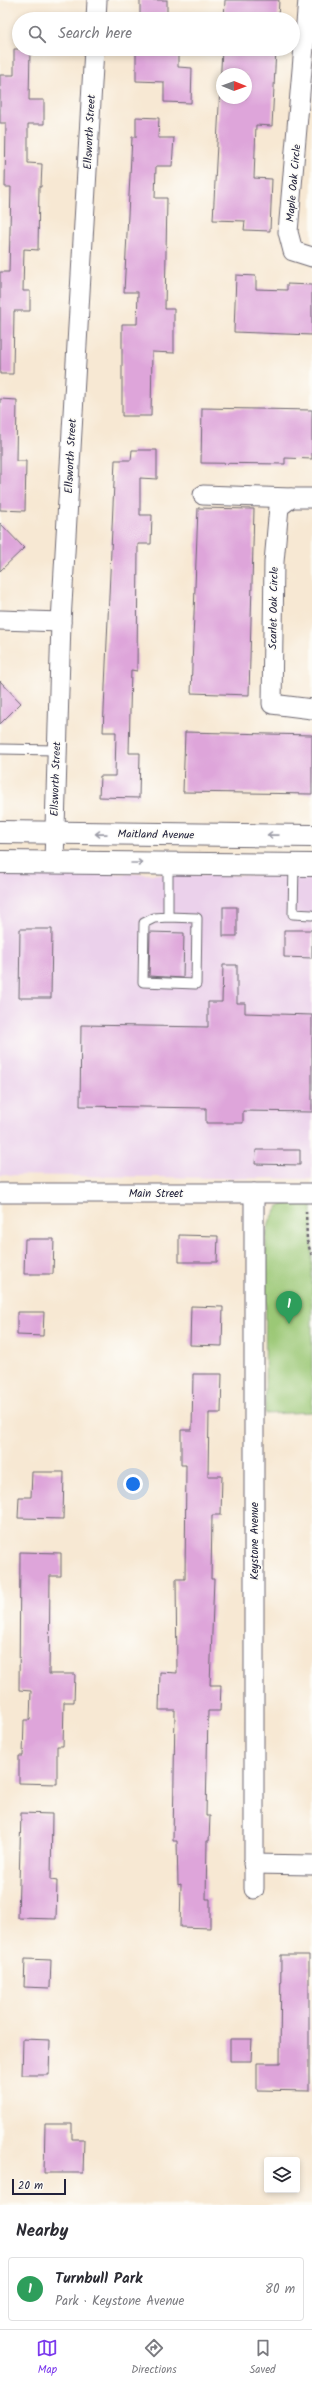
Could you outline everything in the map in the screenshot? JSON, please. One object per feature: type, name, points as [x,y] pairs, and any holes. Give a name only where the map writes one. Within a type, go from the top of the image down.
[{"type":"main road","name":"Maitland Avenue","points":[[0,832],[312,836]]},
{"type":"main road","points":[[0,862],[303,864]]},
{"type":"street","points":[[96,12],[97,0]]},
{"type":"street","name":"Maple Oak Circle","points":[[308,0],[288,232],[293,251],[312,257]]},
{"type":"street","name":"Ellsworth Street","points":[[54,862],[60,622],[94,56]]},
{"type":"street","points":[[203,495],[312,498]]},
{"type":"street","name":"Scarlet Oak Circle","points":[[291,498],[279,507],[274,562],[272,704],[312,709]]},
{"type":"street","points":[[0,620],[60,622]]},
{"type":"street","name":"Main Street","points":[[0,1193],[309,1193]]},
{"type":"street","name":"Keystone Avenue","points":[[254,1193],[254,1889]]},
{"type":"street","points":[[253,1864],[312,1864]]},
{"type":"lane","points":[[0,749],[56,750]]},
{"type":"lane","points":[[168,863],[168,917]]},
{"type":"lane","points":[[303,864],[293,914],[312,914]]},
{"type":"lane","points":[[168,917],[197,918],[196,984],[143,982],[144,924],[154,918],[168,917]]},
{"type":"path","points":[[309,1193],[306,1241],[312,1256]]},
{"type":"shaded area","points":[[76,873],[312,876],[312,1179],[0,1175],[0,874]]},
{"type":"green space","points":[[293,1202],[312,1202],[312,1412],[265,1414],[266,1236],[270,1220],[279,1206]]},
{"type":"building","points":[[140,0],[167,0],[167,12],[140,12]]},
{"type":"building","points":[[225,0],[279,0],[278,12],[224,12]]},
{"type":"building","points":[[14,56],[30,56],[29,100],[44,100],[44,124],[28,124],[28,163],[42,164],[41,187],[39,187],[38,250],[24,249],[23,291],[30,291],[30,311],[14,311],[13,374],[0,374],[0,272],[9,272],[11,187],[5,187],[6,123],[0,123],[0,75],[14,75]]},
{"type":"building","points":[[136,56],[178,56],[178,67],[192,68],[191,103],[164,102],[164,82],[136,81]]},
{"type":"building","points":[[222,56],[276,56],[272,126],[256,125],[254,178],[272,179],[270,231],[244,230],[245,221],[213,220],[219,104],[252,104],[252,68],[221,68]]},
{"type":"building","points":[[136,117],[159,118],[158,138],[174,138],[172,166],[156,166],[155,198],[167,198],[165,309],[174,309],[174,353],[152,352],[151,416],[122,416],[122,324],[137,324],[138,292],[124,292],[132,137],[136,137]]},
{"type":"building","points":[[236,275],[256,276],[256,289],[287,290],[287,284],[312,285],[312,335],[234,332]]},
{"type":"building","points":[[0,399],[17,400],[16,461],[26,461],[25,511],[0,510]]},
{"type":"building","points":[[202,408],[312,410],[312,459],[285,458],[285,464],[201,463]]},
{"type":"building","points":[[132,450],[157,450],[157,479],[140,478],[140,515],[152,515],[151,544],[138,544],[137,671],[131,670],[129,753],[140,753],[139,798],[99,797],[100,776],[115,776],[116,732],[103,732],[115,460],[131,460]]},
{"type":"building","points":[[198,508],[254,509],[249,695],[191,693]]},
{"type":"building","points":[[0,523],[24,548],[0,571]]},
{"type":"building","points":[[0,681],[21,703],[0,724]]},
{"type":"building","points":[[185,732],[312,735],[312,794],[183,792]]},
{"type":"building","points":[[223,907],[237,907],[237,936],[223,936]]},
{"type":"building","points":[[20,929],[52,929],[51,998],[19,998]]},
{"type":"building","points":[[284,930],[312,930],[312,958],[284,957]]},
{"type":"building","points":[[150,932],[184,933],[183,978],[149,976]]},
{"type":"building","points":[[223,965],[237,965],[237,1003],[245,1003],[245,1013],[312,1015],[312,1112],[243,1111],[243,1123],[206,1123],[206,1108],[80,1106],[81,1025],[208,1027],[208,1002],[222,1002]]},
{"type":"building","points":[[256,1150],[300,1150],[300,1165],[255,1164]]},
{"type":"building","points":[[179,1235],[218,1236],[217,1262],[179,1262]]},
{"type":"building","points":[[25,1239],[54,1239],[53,1274],[24,1274]]},
{"type":"building","points":[[191,1306],[223,1307],[222,1346],[190,1345]]},
{"type":"building","points":[[17,1312],[44,1312],[43,1336],[17,1335]]},
{"type":"building","points":[[193,1374],[222,1374],[221,1413],[209,1413],[208,1476],[222,1476],[221,1515],[212,1515],[211,1579],[214,1579],[210,1685],[221,1685],[220,1711],[208,1711],[206,1816],[210,1816],[209,1841],[207,1841],[206,1899],[210,1899],[210,1928],[180,1927],[181,1884],[178,1885],[177,1841],[173,1841],[175,1710],[159,1710],[160,1672],[177,1673],[176,1579],[185,1579],[186,1465],[181,1465],[181,1430],[192,1430]]},
{"type":"building","points":[[32,1472],[64,1472],[63,1519],[18,1518],[19,1497],[31,1497]]},
{"type":"building","points":[[20,1552],[61,1553],[61,1576],[50,1576],[49,1674],[75,1674],[74,1702],[64,1702],[63,1746],[57,1746],[57,1784],[19,1783],[19,1756],[23,1756],[24,1720],[30,1720],[31,1691],[19,1690]]},
{"type":"building","points":[[21,1813],[52,1814],[51,1880],[57,1881],[56,1919],[18,1918]]},
{"type":"building","points":[[281,1955],[309,1955],[309,2091],[257,2090],[257,2063],[280,2063]]},
{"type":"building","points":[[25,1959],[51,1960],[50,1988],[24,1987]]},
{"type":"building","points":[[23,2039],[50,2040],[49,2075],[22,2075]]},
{"type":"building","points":[[230,2039],[252,2039],[251,2061],[230,2061]]},
{"type":"building","points":[[45,2124],[72,2124],[72,2139],[84,2139],[83,2173],[44,2173]]},
{"type":"place","name":"Turnbull Park","points":[[289,1324]]}]
